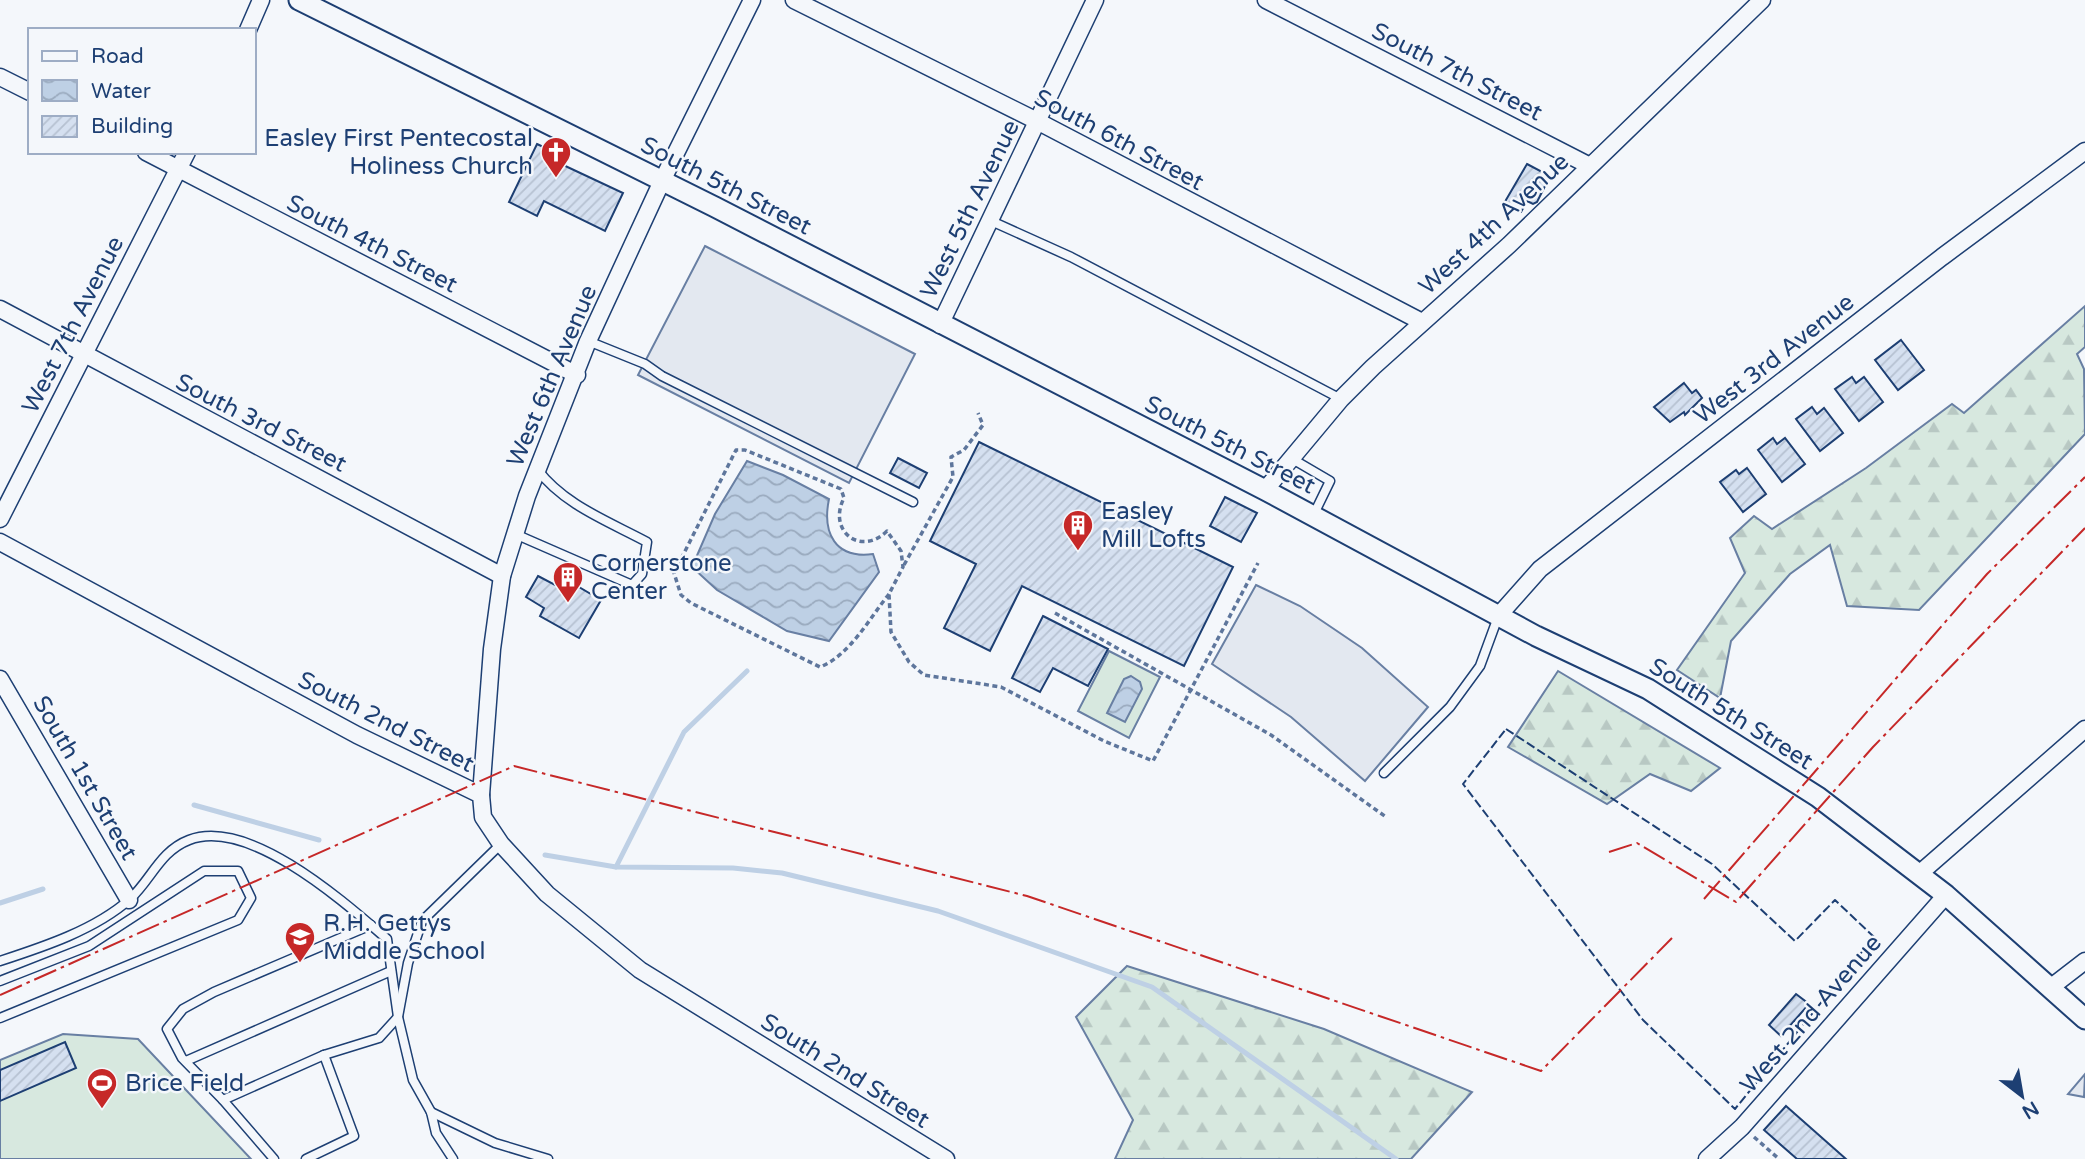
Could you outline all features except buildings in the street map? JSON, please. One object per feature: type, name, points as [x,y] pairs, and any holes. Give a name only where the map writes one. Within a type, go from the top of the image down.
[{"type":"street","points":[[249,28],[261,0]]},
{"type":"street","name":"South 5th Street","points":[[299,0],[662,181],[1265,490],[1500,614],[1536,636],[1648,689],[1818,797],[1946,895],[2085,1019]]},
{"type":"street","name":"West 6th Avenue","points":[[481,795],[492,649],[502,576],[537,469],[589,341],[662,181],[752,0]]},
{"type":"street","name":"South 6th Street","points":[[794,0],[1037,121],[1422,322]]},
{"type":"street","name":"West 5th Avenue","points":[[940,325],[1094,0]]},
{"type":"street","name":"South 7th Street","points":[[1266,0],[1590,166]]},
{"type":"street","name":"West 4th Avenue","points":[[1265,490],[1289,457],[1341,398],[1509,245],[1753,2]]},
{"type":"street","points":[[0,77],[28,91]]},
{"type":"street","name":"West 3rd Avenue","points":[[1500,614],[1540,569],[1931,265],[2085,151]]},
{"type":"street","name":"South 4th Street","points":[[150,154],[577,376]]},
{"type":"street","name":"West 7th Avenue","points":[[0,519],[186,154]]},
{"type":"street","name":"South 3rd Street","points":[[0,309],[502,576]]},
{"type":"street","name":"South 2nd Street","points":[[0,542],[357,735],[481,795],[483,817],[501,844],[547,894],[639,970],[946,1159]]},
{"type":"street","name":"South 1st Street","points":[[0,679],[129,900]]},
{"type":"street","points":[[1919,874],[2085,729]]},
{"type":"street","name":"West 2nd Avenue","points":[[1706,1159],[1742,1127],[1946,895]]},
{"type":"street","points":[[2050,988],[2085,961]]},
{"type":"lane","points":[[989,220],[1071,257],[1341,398]]},
{"type":"lane","points":[[589,341],[645,364],[662,376],[913,502]]},
{"type":"lane","points":[[1289,457],[1330,481],[1330,487],[1313,516]]},
{"type":"lane","points":[[515,534],[632,585],[642,574],[647,542],[568,500],[550,486],[537,469]]},
{"type":"lane","points":[[1384,773],[1450,707],[1480,666],[1500,614]]},
{"type":"lane","points":[[0,961],[82,929],[129,900],[167,853],[188,840],[208,835],[239,839],[319,881],[387,939],[398,1017],[413,1080],[431,1112],[436,1133],[453,1159]]},
{"type":"lane","points":[[223,1100],[324,1055],[379,1038],[398,1017],[408,963],[422,921],[501,844]]},
{"type":"lane","points":[[0,981],[89,946],[204,871],[238,871],[251,898],[238,920],[0,1018]]},
{"type":"lane","points":[[274,1159],[186,1061],[167,1029],[183,1009],[214,992],[371,925]]},
{"type":"lane","points":[[186,1061],[391,971]]},
{"type":"lane","points":[[306,1159],[354,1136],[324,1055]]},
{"type":"lane","points":[[431,1112],[495,1143],[548,1159]]},
{"type":"path","points":[[903,567],[901,551],[887,531],[878,540],[865,542],[854,540],[844,532],[838,521],[844,498],[841,489],[771,459],[745,450],[736,450],[674,573],[681,595],[691,603],[820,667],[832,662],[845,650],[889,594],[953,477],[951,457],[964,450],[983,425],[978,413]]},
{"type":"path","points":[[889,594],[891,632],[896,644],[924,675],[1001,687],[1104,741],[1153,761],[1258,563]]},
{"type":"path","points":[[1055,613],[1271,735],[1386,817]]},
{"type":"path","points":[[1742,1127],[1779,1159]]},
{"type":"green space","points":[[2085,306],[2085,347],[2077,354],[2084,369],[2085,434],[1919,610],[1847,606],[1830,545],[1790,574],[1731,641],[1720,698],[1677,670],[1745,573],[1730,538],[1754,516],[1772,529],[1866,468],[1952,404],[1964,413]]},
{"type":"green space","points":[[1109,651],[1160,677],[1129,738],[1078,711]]},
{"type":"green space","points":[[1558,671],[1720,768],[1691,791],[1650,774],[1607,804],[1508,747]]},
{"type":"green space","points":[[1127,966],[1324,1029],[1472,1092],[1411,1159],[1115,1159],[1133,1120],[1076,1017]]},
{"type":"green space","name":"Brice Field","points":[[63,1034],[138,1039],[251,1159],[0,1159],[0,1060]]},
{"type":"shaded area","points":[[705,246],[915,354],[849,483],[638,375]]},
{"type":"shaded area","points":[[1256,585],[1300,606],[1362,648],[1428,707],[1365,781],[1291,717],[1212,664]]},
{"type":"shaded area","points":[[2085,1074],[2084,1097],[2068,1094]]},
{"type":"water","points":[[747,461],[783,475],[829,499],[828,523],[834,541],[849,552],[873,554],[879,572],[829,641],[787,631],[717,590],[692,567],[715,514]]},
{"type":"water","points":[[1131,676],[1140,682],[1142,689],[1125,722],[1107,713],[1124,679]]},
{"type":"waterway","points":[[616,867],[684,732],[747,671]]},
{"type":"waterway","points":[[194,805],[319,840]]},
{"type":"waterway","points":[[545,855],[616,867],[733,868],[782,873],[938,911],[1152,987],[1396,1159]]},
{"type":"waterway","points":[[0,903],[43,889]]},
{"type":"fence","points":[[1506,729],[1712,864],[1795,941],[1835,900],[1874,937],[1735,1109],[1643,1020],[1463,784],[1506,729]]},
{"type":"power","points":[[1704,899],[1987,574],[2085,477]]},
{"type":"power","points":[[1609,852],[1637,843],[1736,902],[1873,747],[2085,528]]},
{"type":"power","points":[[0,995],[514,766],[1027,896],[1541,1071],[1672,938]]},
{"type":"place","name":"Easley First Pentecostal Holiness Church","points":[[556,179]]},
{"type":"place","name":"Easley Mill Lofts","points":[[1078,552]]},
{"type":"place","name":"Cornerstone Center","points":[[568,604]]},
{"type":"place","name":"R.H. Gettys Middle School","points":[[300,964]]},
{"type":"place","name":"Brice Field","points":[[102,1110]]}]
